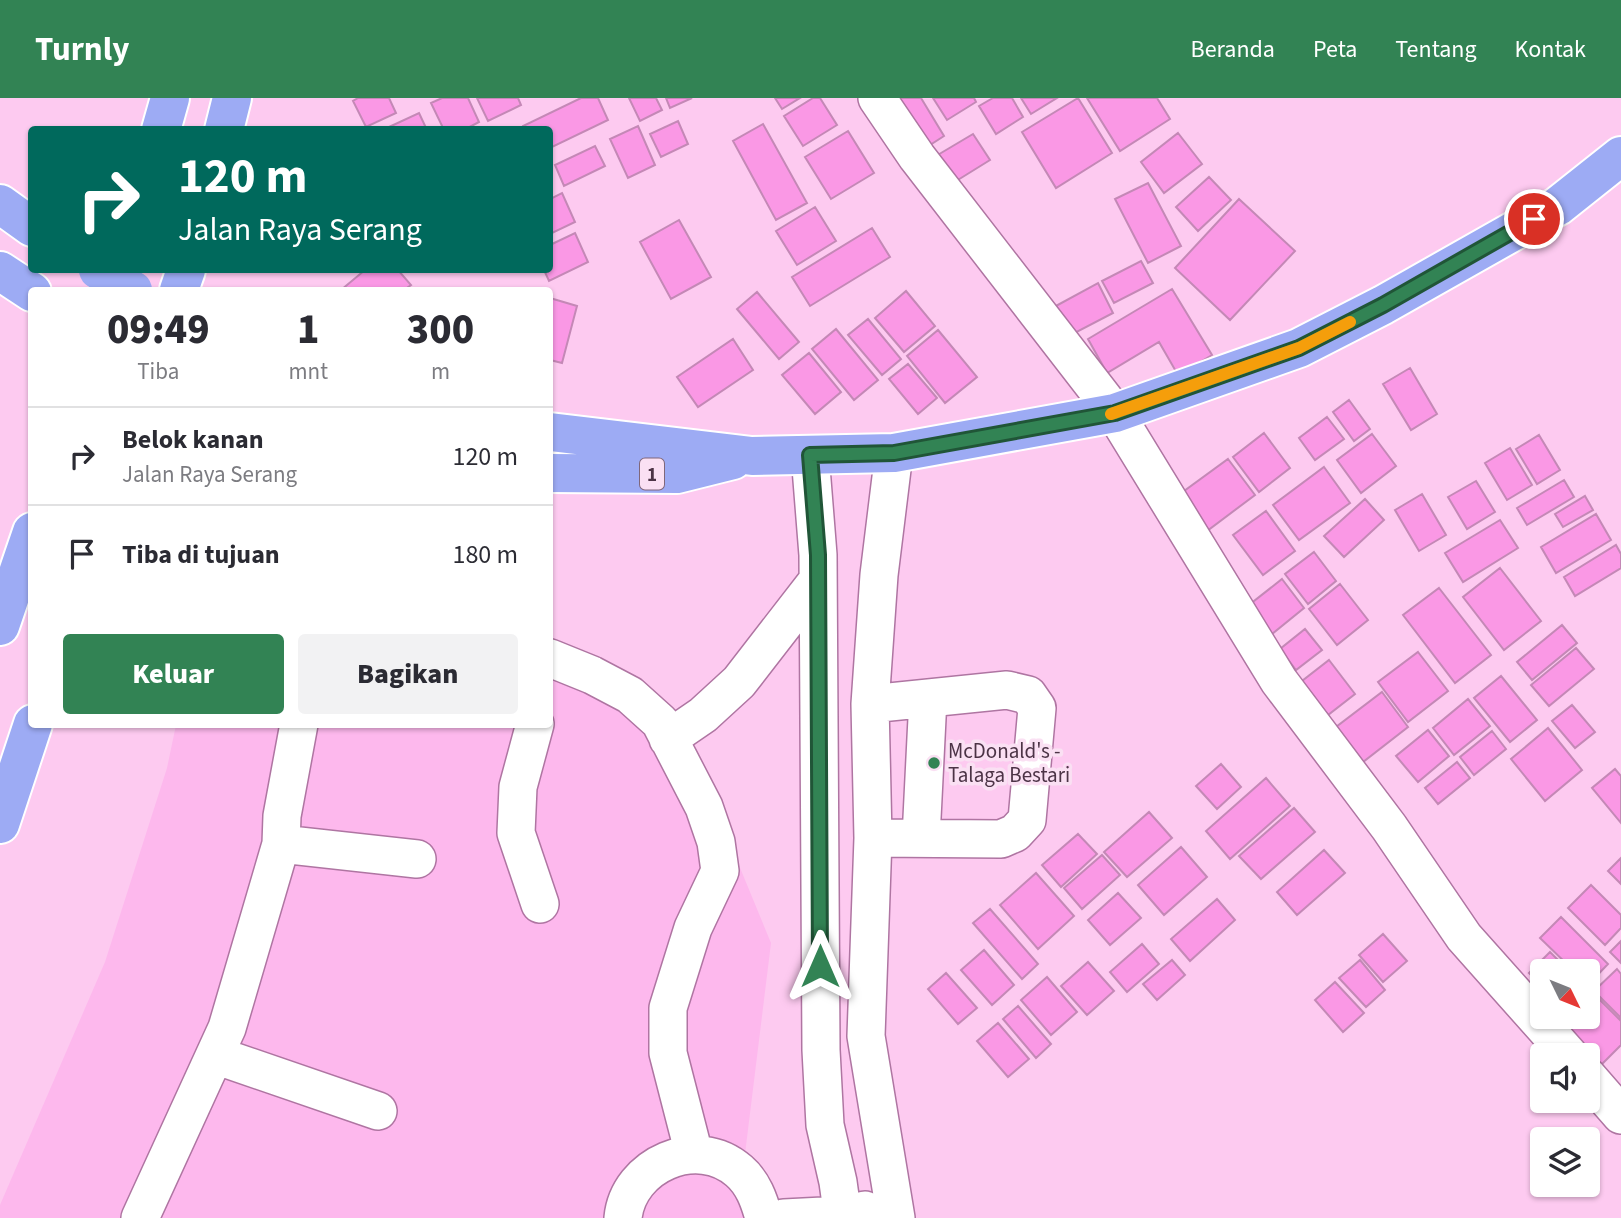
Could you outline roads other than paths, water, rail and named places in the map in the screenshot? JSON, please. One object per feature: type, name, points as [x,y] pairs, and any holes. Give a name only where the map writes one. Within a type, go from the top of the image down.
[{"type":"highway","points":[[162,126],[170,98]]},
{"type":"highway","points":[[225,126],[232,98]]},
{"type":"highway","name":"1","points":[[553,432],[752,456],[894,453],[1115,413],[1299,348],[1383,305],[1558,206],[1621,156]]},
{"type":"highway","points":[[0,204],[28,224]]},
{"type":"highway","points":[[0,271],[28,289]]},
{"type":"highway","points":[[103,273],[127,287]]},
{"type":"highway","name":"1","points":[[553,473],[677,474],[752,456]]},
{"type":"highway","points":[[0,626],[28,544]]},
{"type":"highway","points":[[0,824],[32,728]]},
{"type":"street","points":[[877,98],[917,157],[1115,413],[1279,681],[1389,827],[1464,937],[1558,1043]]},
{"type":"street","points":[[784,1218],[843,1217],[895,1211],[866,1036],[873,838],[870,704],[876,616],[894,453]]},
{"type":"street","points":[[810,455],[818,580],[821,1050],[825,1125],[843,1217]]},
{"type":"street","points":[[668,739],[703,715],[739,682],[818,580]]},
{"type":"street","points":[[817,617],[876,616]]},
{"type":"street","points":[[553,670],[592,675],[630,695],[660,722],[704,807],[716,842],[720,871],[693,928],[668,1008],[668,1054],[694,1154]]},
{"type":"street","points":[[870,704],[1007,690],[1027,695],[1037,708],[1024,825],[1015,833],[1001,839],[873,838]]},
{"type":"street","points":[[922,838],[928,698]]},
{"type":"street","points":[[140,1218],[228,1028],[281,844],[282,817],[298,728]]},
{"type":"street","points":[[534,728],[518,787],[516,833],[540,904]]},
{"type":"street","points":[[281,844],[417,859]]},
{"type":"street","points":[[215,1055],[378,1111]]},
{"type":"street","points":[[623,1218],[624,1205],[637,1181],[659,1163],[694,1154],[713,1156],[738,1170],[756,1192],[764,1218]]},
{"type":"place","name":"McDonald's - Talaga Bestari","points":[[934,763]]}]
